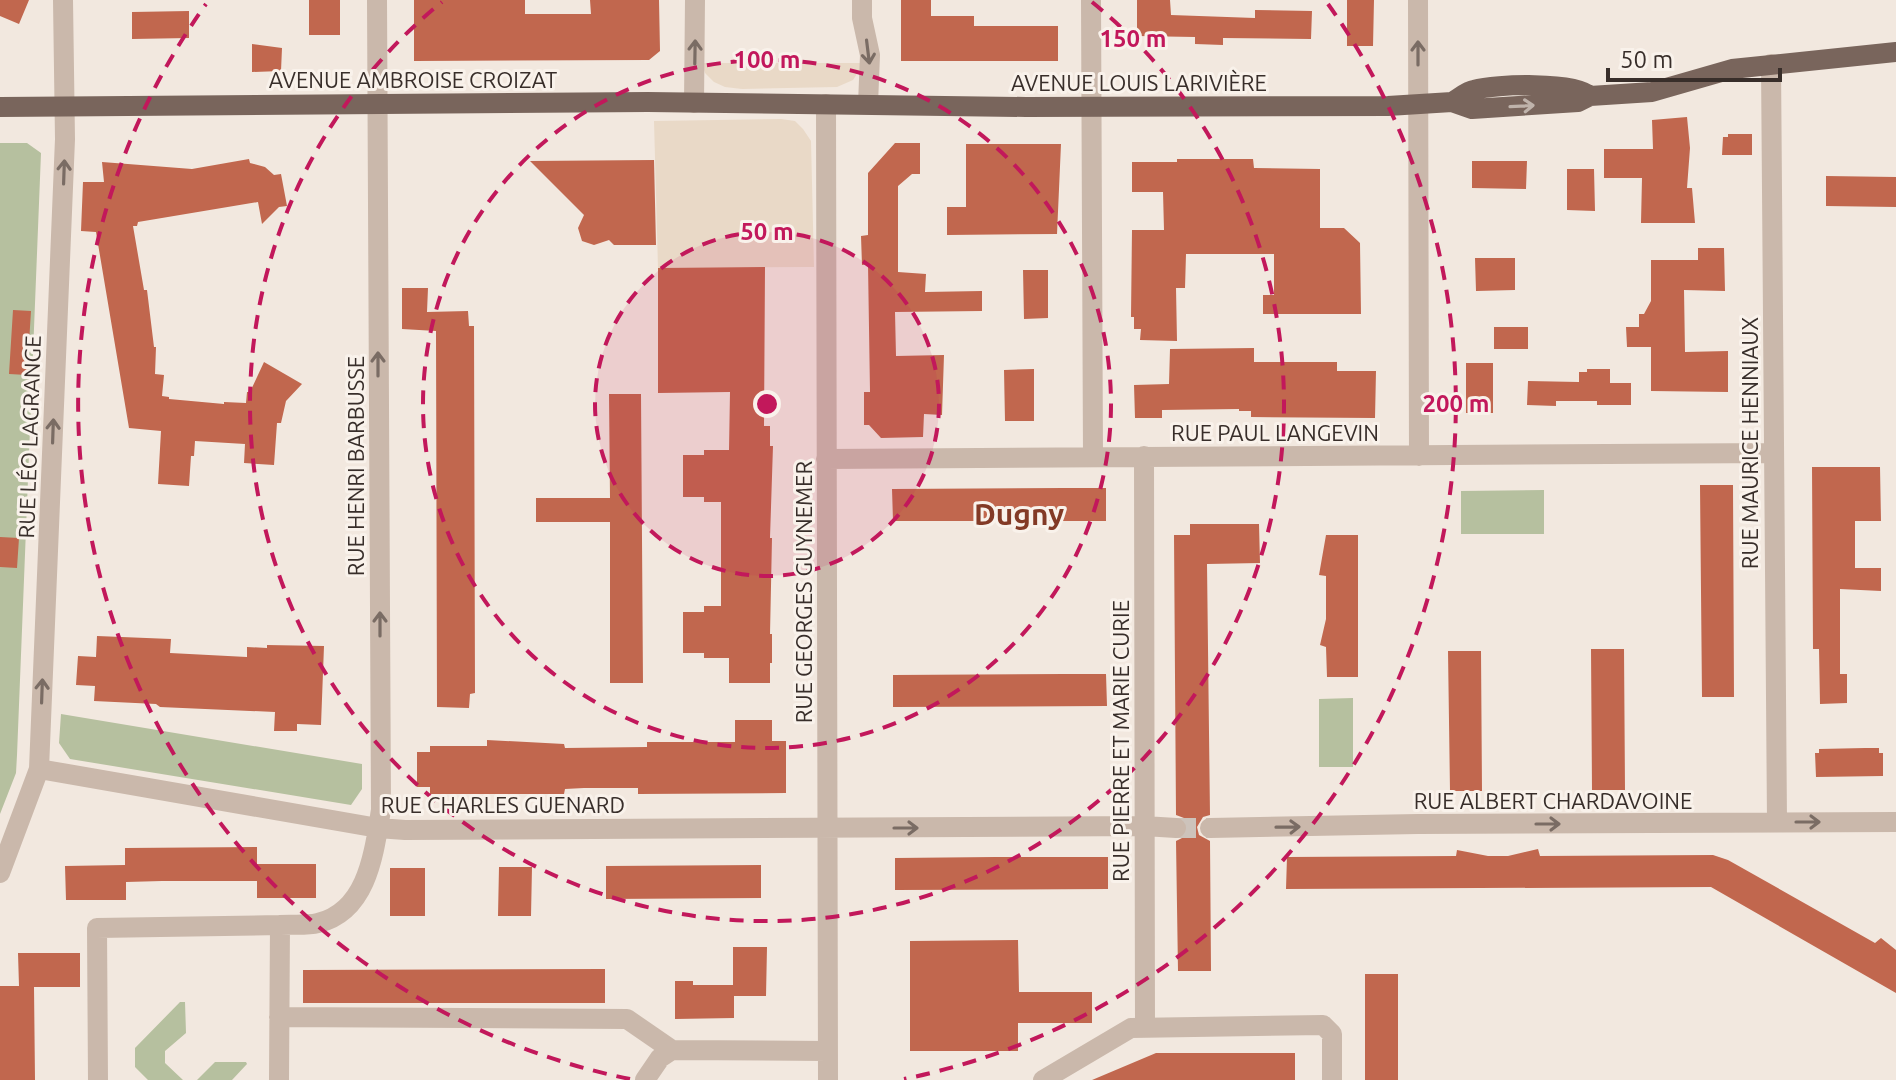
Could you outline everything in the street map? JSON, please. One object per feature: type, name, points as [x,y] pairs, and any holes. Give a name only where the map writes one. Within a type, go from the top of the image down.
[{"type":"main road","name":"AVENUE LOUIS LARIVIÈRE","points":[[826,104],[1092,107],[1419,105],[1452,102],[1472,90],[1555,84],[1583,90],[1590,96],[1652,92],[1732,69],[1896,52]]},
{"type":"main road","name":"AVENUE AMBROISE CROIZAT","points":[[0,107],[826,104]]},
{"type":"street","name":"RUE LÉO LAGRANGE","points":[[0,873],[39,769],[65,139],[63,0]]},
{"type":"street","name":"RUE HENRI BARBUSSE","points":[[98,1080],[97,928],[318,923],[344,911],[366,880],[381,810],[377,0]]},
{"type":"street","points":[[694,103],[695,0]]},
{"type":"street","points":[[862,0],[862,18],[870,55],[868,104]]},
{"type":"street","points":[[1091,0],[1093,457]]},
{"type":"street","points":[[1418,0],[1419,456]]},
{"type":"street","name":"RUE MAURICE HENNIAUX","points":[[1771,64],[1777,822]]},
{"type":"street","name":"RUE GEORGES GUYNEMER","points":[[826,104],[828,1080]]},
{"type":"street","name":"RUE PAUL LANGEVIN","points":[[826,459],[1773,453]]},
{"type":"street","name":"RUE PIERRE ET MARIE CURIE","points":[[1144,456],[1145,1026]]},
{"type":"street","name":"RUE CHARLES GUENARD","points":[[39,769],[378,828],[828,829]]},
{"type":"street","name":"RUE ALBERT CHARDAVOINE","points":[[1210,828],[1896,822]]},
{"type":"street","points":[[828,829],[1176,828]]},
{"type":"street","points":[[279,1080],[280,925]]},
{"type":"street","points":[[279,1017],[627,1019],[672,1050]]},
{"type":"street","points":[[1043,1080],[1131,1028],[1323,1025],[1332,1034],[1332,1080]]},
{"type":"street","points":[[645,1080],[660,1058],[672,1050],[828,1051]]},
{"type":"green space","points":[[0,143],[27,143],[41,153],[16,773],[0,814]]},
{"type":"green space","points":[[1544,490],[1544,534],[1461,534],[1461,491]]},
{"type":"green space","points":[[1353,698],[1353,767],[1319,767],[1319,699]]},
{"type":"green space","points":[[61,714],[362,764],[362,789],[351,805],[70,759],[59,743]]},
{"type":"green space","points":[[180,1002],[185,1002],[186,1033],[165,1051],[165,1063],[183,1080],[148,1080],[135,1067],[135,1048]]},
{"type":"green space","points":[[215,1062],[247,1064],[232,1080],[197,1080]]},
{"type":"shaded area","points":[[702,63],[864,63],[853,80],[837,87],[742,89],[714,82],[705,73]]},
{"type":"shaded area","points":[[654,121],[795,121],[811,141],[814,267],[658,268]]},
{"type":"building","points":[[0,0],[29,0],[19,24],[0,16]]},
{"type":"building","points":[[309,0],[340,0],[340,35],[309,35]]},
{"type":"building","points":[[414,0],[525,0],[525,14],[591,14],[590,0],[659,0],[660,51],[649,60],[414,61]]},
{"type":"building","points":[[901,0],[931,0],[931,16],[974,16],[974,26],[1058,26],[1058,61],[901,61]]},
{"type":"building","points":[[1137,0],[1170,0],[1171,15],[1255,18],[1255,10],[1312,11],[1311,39],[1223,38],[1223,45],[1195,44],[1195,37],[1137,36]]},
{"type":"building","points":[[1347,0],[1374,0],[1373,46],[1347,46]]},
{"type":"building","points":[[189,11],[189,38],[132,39],[132,12]]},
{"type":"building","points":[[252,44],[282,48],[281,71],[252,72]]},
{"type":"building","points":[[1687,117],[1690,148],[1687,188],[1692,188],[1695,223],[1641,223],[1642,178],[1604,178],[1604,149],[1653,149],[1652,120]]},
{"type":"building","points":[[1728,134],[1752,134],[1752,155],[1722,155],[1723,137],[1728,137]]},
{"type":"building","points":[[895,143],[920,143],[920,174],[912,174],[898,186],[898,272],[926,274],[925,292],[982,291],[982,311],[895,312],[896,356],[944,355],[942,415],[924,414],[923,437],[881,438],[869,425],[864,425],[864,392],[870,392],[868,264],[862,265],[861,236],[868,235],[868,173]]},
{"type":"building","points":[[966,144],[1061,144],[1057,234],[947,235],[947,207],[966,207]]},
{"type":"building","points":[[249,159],[250,163],[265,167],[274,175],[281,174],[287,206],[279,207],[262,224],[258,202],[138,222],[137,226],[133,226],[156,347],[155,374],[164,375],[162,396],[224,404],[246,403],[247,392],[250,392],[264,362],[302,384],[286,401],[281,423],[277,423],[274,465],[244,463],[245,444],[195,441],[189,486],[158,484],[161,431],[129,428],[96,232],[81,231],[83,182],[104,182],[102,162],[192,169]]},
{"type":"building","points":[[1177,159],[1253,159],[1254,168],[1320,169],[1320,228],[1344,228],[1360,243],[1361,314],[1263,314],[1263,295],[1274,295],[1274,254],[1186,254],[1185,288],[1176,288],[1177,341],[1140,340],[1141,329],[1134,329],[1134,317],[1131,317],[1132,230],[1164,230],[1163,192],[1132,192],[1132,162],[1177,162]]},
{"type":"building","points":[[654,160],[656,245],[614,245],[609,240],[594,245],[582,241],[578,228],[584,215],[530,161]]},
{"type":"building","points":[[1472,161],[1527,161],[1526,189],[1472,188]]},
{"type":"building","points":[[1567,169],[1594,169],[1595,211],[1567,210]]},
{"type":"building","points":[[1826,176],[1896,177],[1896,207],[1826,206]]},
{"type":"building","points":[[1698,248],[1724,248],[1725,291],[1684,290],[1685,352],[1728,351],[1728,392],[1651,391],[1651,347],[1627,347],[1626,327],[1639,327],[1639,314],[1644,314],[1651,301],[1651,260],[1698,260]]},
{"type":"building","points":[[1475,258],[1515,258],[1515,290],[1476,291]]},
{"type":"building","points":[[765,267],[764,426],[770,426],[770,446],[773,446],[770,538],[772,663],[770,683],[729,683],[729,658],[704,658],[704,653],[683,653],[683,612],[704,612],[704,606],[721,606],[721,502],[704,502],[704,497],[683,497],[683,455],[704,455],[704,450],[729,450],[730,392],[658,393],[658,268]]},
{"type":"building","points":[[1023,270],[1048,270],[1048,318],[1024,319]]},
{"type":"building","points":[[402,288],[428,288],[427,312],[468,311],[469,326],[474,326],[475,693],[470,694],[469,708],[437,707],[436,331],[402,329]]},
{"type":"building","points":[[13,310],[31,311],[27,375],[9,374]]},
{"type":"building","points":[[1494,327],[1528,327],[1528,349],[1494,349]]},
{"type":"building","points":[[1254,348],[1254,362],[1337,362],[1337,371],[1376,371],[1375,418],[1251,417],[1251,411],[1239,409],[1162,410],[1162,418],[1135,418],[1134,385],[1169,384],[1170,349]]},
{"type":"building","points":[[1466,363],[1493,363],[1493,413],[1466,413]]},
{"type":"building","points":[[1034,369],[1034,421],[1005,421],[1004,370]]},
{"type":"building","points":[[1587,369],[1610,369],[1610,383],[1631,383],[1631,405],[1556,401],[1556,406],[1527,405],[1528,381],[1579,382],[1579,372],[1587,372]]},
{"type":"building","points":[[609,394],[641,394],[643,683],[610,683],[610,522],[536,522],[536,498],[610,498]]},
{"type":"building","points":[[1812,467],[1880,467],[1881,521],[1855,521],[1855,568],[1881,568],[1881,591],[1840,589],[1840,674],[1847,674],[1847,703],[1820,704],[1819,649],[1813,649]]},
{"type":"building","points":[[1700,485],[1733,485],[1734,697],[1702,697]]},
{"type":"building","points":[[1106,488],[1106,521],[893,521],[892,489]]},
{"type":"building","points":[[1190,524],[1259,524],[1260,563],[1207,564],[1210,815],[1203,817],[1197,827],[1199,835],[1210,841],[1211,971],[1178,971],[1176,841],[1186,836],[1189,828],[1184,818],[1176,815],[1174,535],[1190,535]]},
{"type":"building","points":[[1326,535],[1358,535],[1358,677],[1327,677],[1326,647],[1320,645],[1326,619],[1326,576],[1319,575]]},
{"type":"building","points":[[0,537],[19,538],[17,568],[0,567]]},
{"type":"building","points":[[97,636],[171,639],[170,653],[247,657],[247,647],[324,646],[321,725],[297,724],[297,731],[274,731],[275,712],[94,701],[95,686],[76,685],[78,656],[96,657]]},
{"type":"building","points":[[1591,649],[1624,649],[1625,790],[1592,790]]},
{"type":"building","points":[[1448,651],[1481,651],[1482,791],[1450,791]]},
{"type":"building","points":[[1106,674],[1107,706],[893,707],[893,675]]},
{"type":"building","points":[[735,720],[772,720],[772,741],[786,741],[786,793],[638,794],[638,788],[584,788],[565,789],[564,794],[430,794],[430,787],[417,787],[417,752],[430,752],[430,746],[487,746],[487,740],[564,744],[565,748],[647,747],[647,742],[735,742]]},
{"type":"building","points":[[1879,748],[1879,753],[1883,753],[1883,776],[1816,777],[1815,753],[1819,753],[1819,749]]},
{"type":"building","points":[[257,847],[257,864],[316,864],[316,898],[257,898],[257,881],[162,881],[126,882],[126,900],[66,900],[65,866],[125,865],[125,848]]},
{"type":"building","points":[[1538,849],[1540,856],[1713,855],[1728,860],[1875,943],[1881,938],[1896,950],[1896,993],[1711,887],[1286,889],[1287,857],[1456,856],[1457,850],[1508,856]]},
{"type":"building","points":[[1108,857],[1108,889],[895,890],[895,858]]},
{"type":"building","points":[[761,865],[761,898],[606,899],[606,866]]},
{"type":"building","points":[[499,867],[532,867],[531,916],[498,916]]},
{"type":"building","points":[[390,868],[425,868],[425,916],[390,916]]},
{"type":"building","points":[[1018,940],[1019,992],[1092,992],[1092,1023],[1018,1023],[1018,1051],[910,1051],[910,941]]},
{"type":"building","points":[[733,947],[767,947],[766,996],[734,996],[734,1018],[675,1019],[675,981],[693,981],[693,985],[733,985]]},
{"type":"building","points":[[18,953],[80,953],[80,987],[34,987],[35,1080],[0,1080],[0,986],[19,986]]},
{"type":"building","points":[[605,969],[605,1003],[303,1003],[303,970]]},
{"type":"building","points":[[1365,974],[1398,974],[1398,1080],[1365,1080]]},
{"type":"building","points":[[1156,1053],[1295,1053],[1295,1080],[1092,1080]]},
{"type":"tunnel","points":[[1176,828],[1210,828]]},
{"type":"district","name":"Dugny","points":[[1019,514]]}]
